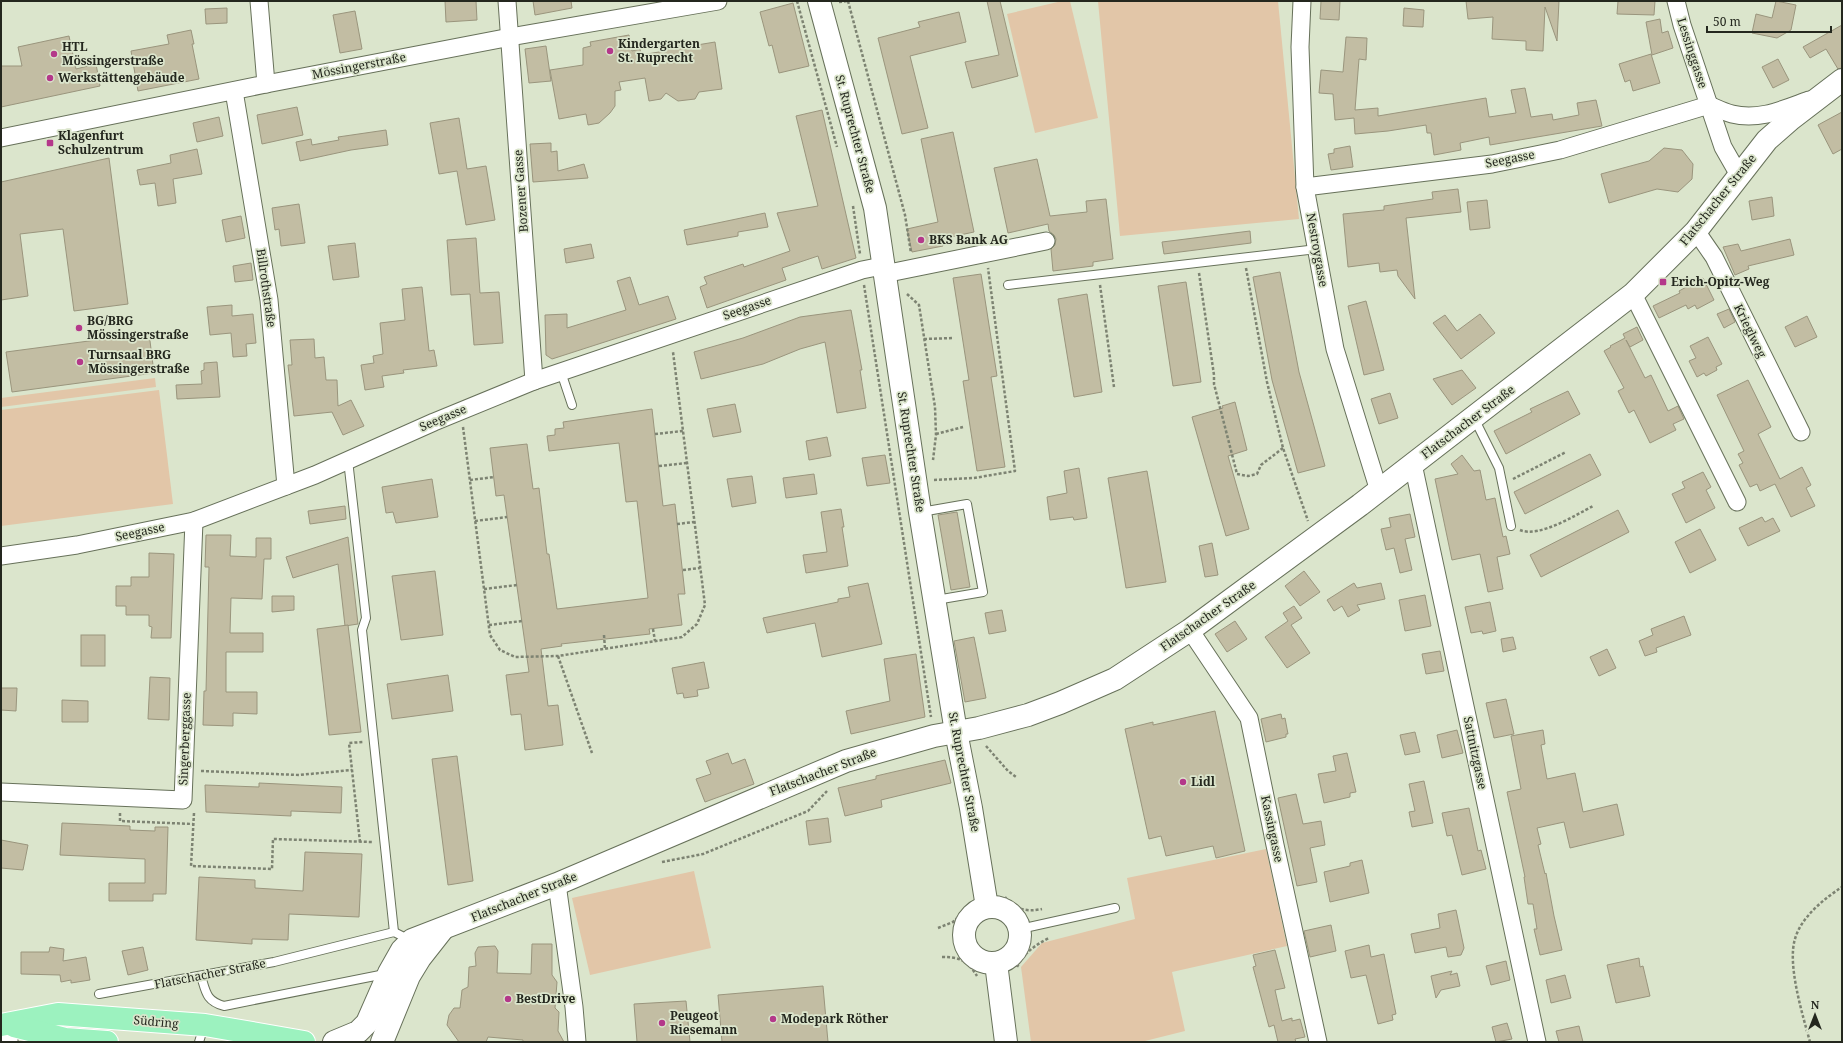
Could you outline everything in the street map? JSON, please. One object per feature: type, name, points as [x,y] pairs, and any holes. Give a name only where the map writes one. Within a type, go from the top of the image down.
[{"type":"main road","name":"Südring","points":[[6,1030],[58,1014],[202,1034],[304,1042]]},
{"type":"main road","name":"Südring","points":[[6,1030],[65,1039],[107,1042]]},
{"type":"street","points":[[259,1],[266,84]]},
{"type":"street","name":"Bozener Gasse","points":[[507,1],[534,381]]},
{"type":"street","name":"Mössingerstraße","points":[[1,138],[266,84],[510,37],[718,1]]},
{"type":"street","name":"St. Ruprechter Straße","points":[[820,1],[875,208],[876,270],[916,482],[956,732],[971,808],[987,907]]},
{"type":"street","name":"Nestroygasse","points":[[1302,1],[1300,47],[1306,187],[1335,349],[1379,491]]},
{"type":"street","name":"Lessinggasse","points":[[1676,1],[1682,25],[1723,147],[1738,175]]},
{"type":"street","name":"Flatschacher Straße","points":[[334,1042],[358,1032],[366,1023],[389,973],[402,950],[412,940],[442,930],[557,884],[846,760],[934,736],[1028,715],[1060,704],[1115,679],[1190,630],[1319,536],[1633,294],[1696,231],[1738,175],[1767,140],[1842,80]]},
{"type":"street","name":"Billrothstraße","points":[[234,91],[270,300],[286,486]]},
{"type":"street","name":"Lessinggasse","points":[[1709,105],[1732,114],[1754,116],[1767,115],[1821,96]]},
{"type":"street","name":"Seegasse","points":[[1306,187],[1500,162],[1560,150],[1709,105]]},
{"type":"street","name":"Krieglweg","points":[[1696,231],[1714,257],[1801,432]]},
{"type":"street","name":"Seegasse","points":[[1,556],[77,545],[194,521],[286,486],[461,410],[534,381],[671,334],[876,270],[913,269],[1046,241]]},
{"type":"street","points":[[1633,294],[1737,502]]},
{"type":"street","name":"Sattnitzgasse","points":[[1413,464],[1537,1042]]},
{"type":"street","name":"Singerberggasse","points":[[1,792],[183,800],[194,521]]},
{"type":"street","name":"Kassingasse","points":[[1190,630],[1249,718],[1318,1042]]},
{"type":"street","points":[[557,884],[574,1007],[577,1042]]},
{"type":"street","points":[[1004,968],[975,958],[968,950],[964,939],[965,929],[969,919],[977,911],[987,907],[999,908],[1009,912],[1017,921],[1020,930],[1019,943],[1014,953],[1006,960],[1004,968],[1006,1042]]},
{"type":"street","name":"Flatschacher Straße","points":[[382,1042],[409,976],[412,940]]},
{"type":"lane","points":[[1008,285],[1317,249]]},
{"type":"lane","points":[[561,372],[572,405]]},
{"type":"lane","points":[[1473,417],[1499,468],[1511,526]]},
{"type":"lane","points":[[348,460],[366,618],[362,630],[385,843],[412,940]]},
{"type":"lane","points":[[920,512],[967,504],[983,592],[935,601]]},
{"type":"lane","points":[[1020,930],[1115,908]]},
{"type":"lane","name":"Flatschacher Straße","points":[[99,994],[201,976],[303,955],[412,940]]},
{"type":"lane","points":[[201,976],[207,995],[214,1003],[224,1006],[389,973]]},
{"type":"path","points":[[797,1],[837,148]]},
{"type":"path","points":[[848,1],[905,215],[913,269]]},
{"type":"path","points":[[852,200],[876,270],[930,712]]},
{"type":"path","points":[[916,482],[974,478],[1016,471],[986,254]]},
{"type":"path","points":[[1244,258],[1267,382],[1284,448],[1309,523],[1319,536]]},
{"type":"path","points":[[1197,263],[1214,375],[1214,384],[1237,474],[1248,476],[1257,474],[1261,465],[1284,448]]},
{"type":"path","points":[[1098,275],[1114,387]]},
{"type":"path","points":[[905,292],[919,305],[935,407],[936,434],[932,465]]},
{"type":"path","points":[[461,410],[490,635],[500,650],[515,657],[558,656],[682,637],[697,624],[705,604],[671,334]]},
{"type":"path","points":[[924,339],[954,338]]},
{"type":"path","points":[[936,434],[963,427]]},
{"type":"path","points":[[655,434],[683,431]]},
{"type":"path","points":[[1502,485],[1566,452]]},
{"type":"path","points":[[659,466],[687,463]]},
{"type":"path","points":[[470,480],[494,477]]},
{"type":"path","points":[[1511,526],[1527,533],[1541,530],[1566,520],[1593,506]]},
{"type":"path","points":[[475,521],[507,517]]},
{"type":"path","points":[[677,524],[694,522]]},
{"type":"path","points":[[683,570],[700,568]]},
{"type":"path","points":[[484,589],[517,585]]},
{"type":"path","points":[[489,625],[522,621]]},
{"type":"path","points":[[653,629],[655,642]]},
{"type":"path","points":[[604,635],[606,649]]},
{"type":"path","points":[[558,656],[592,753]]},
{"type":"path","points":[[360,842],[349,743],[374,741]]},
{"type":"path","points":[[986,745],[1008,771],[1016,777]]},
{"type":"path","points":[[184,771],[300,775],[352,770]]},
{"type":"path","points":[[656,863],[702,854],[808,811],[830,789]]},
{"type":"path","points":[[121,797],[120,821],[193,824]]},
{"type":"path","points":[[194,809],[191,866],[272,869],[273,838],[385,843]]},
{"type":"path","points":[[1810,1042],[1798,999],[1793,963],[1795,938],[1807,916],[1825,898],[1842,887]]},
{"type":"path","points":[[1004,968],[1021,959],[1034,946],[1049,938]]},
{"type":"path","points":[[942,957],[956,957],[971,967],[981,982]]},
{"type":"shaded area","points":[[1062,1],[1070,1],[1098,118],[1035,133],[1007,14]]},
{"type":"shaded area","points":[[1098,1],[1278,1],[1299,219],[1120,236]]},
{"type":"shaded area","points":[[155,378],[156,387],[1,407],[1,398]]},
{"type":"shaded area","points":[[159,390],[173,504],[1,526],[1,410]]},
{"type":"shaded area","points":[[1266,849],[1287,946],[1172,972],[1185,1031],[1141,1042],[1031,1042],[1021,967],[1042,943],[1135,919],[1127,878]]},
{"type":"shaded area","points":[[694,871],[711,948],[590,975],[572,898]]},
{"type":"building","points":[[445,1],[476,1],[477,20],[446,22]]},
{"type":"building","points":[[533,1],[571,1],[572,8],[535,15]]},
{"type":"building","points":[[987,1],[1000,1],[1018,76],[972,88],[965,62],[999,55]]},
{"type":"building","points":[[1321,1],[1340,1],[1339,20],[1320,19]]},
{"type":"building","points":[[1466,1],[1559,1],[1557,41],[1545,7],[1543,51],[1526,50],[1526,41],[1492,39],[1493,17],[1468,19]]},
{"type":"building","points":[[1618,1],[1655,1],[1654,15],[1617,14]]},
{"type":"building","points":[[1776,1],[1796,5],[1791,30],[1777,38],[1752,33],[1756,14],[1772,18]]},
{"type":"building","points":[[793,3],[809,66],[779,73],[772,45],[769,46],[760,12]]},
{"type":"building","points":[[227,8],[227,23],[206,24],[205,9]]},
{"type":"building","points":[[1404,8],[1424,10],[1423,27],[1403,26]]},
{"type":"building","points":[[355,11],[362,49],[340,53],[333,15]]},
{"type":"building","points":[[959,12],[966,42],[910,56],[928,128],[902,134],[878,38],[920,27],[918,22]]},
{"type":"building","points":[[1660,19],[1662,33],[1668,31],[1673,48],[1652,55],[1646,22]]},
{"type":"building","points":[[1842,25],[1842,68],[1838,69],[1826,49],[1810,58],[1803,47]]},
{"type":"building","points":[[191,30],[194,44],[192,44],[199,79],[138,91],[131,51],[169,44],[167,35]]},
{"type":"building","points":[[629,35],[632,51],[640,49],[641,55],[665,51],[669,45],[686,43],[691,46],[715,42],[722,89],[699,92],[695,99],[678,101],[666,93],[661,99],[649,101],[645,78],[619,82],[621,90],[615,91],[615,106],[599,123],[588,125],[586,114],[559,119],[550,70],[583,65],[583,48],[591,46],[590,42]]},
{"type":"building","name":"Werkstättengebäude","points":[[69,36],[76,69],[96,64],[100,86],[1,107],[1,66],[22,66],[18,47]]},
{"type":"building","points":[[1346,37],[1367,38],[1366,60],[1359,59],[1355,110],[1378,108],[1378,116],[1486,98],[1489,117],[1516,113],[1511,90],[1525,88],[1531,117],[1552,114],[1553,120],[1579,115],[1577,103],[1596,100],[1602,126],[1490,145],[1489,137],[1460,143],[1461,150],[1434,155],[1431,133],[1427,133],[1426,125],[1355,134],[1354,118],[1335,120],[1333,94],[1319,93],[1321,70],[1343,72]]},
{"type":"building","points":[[546,46],[551,81],[529,83],[525,49]]},
{"type":"building","points":[[1651,54],[1660,83],[1633,91],[1630,80],[1625,82],[1619,64]]},
{"type":"building","points":[[1778,59],[1789,80],[1773,88],[1762,67]]},
{"type":"building","points":[[297,107],[303,135],[262,144],[257,115]]},
{"type":"building","points":[[822,110],[856,258],[822,269],[818,256],[782,268],[786,280],[707,308],[700,287],[707,284],[704,277],[743,264],[744,267],[790,251],[777,213],[818,206],[796,116]]},
{"type":"building","points":[[1842,112],[1842,149],[1833,154],[1818,125]]},
{"type":"building","points":[[219,117],[223,136],[197,142],[193,123]]},
{"type":"building","points":[[459,118],[467,169],[486,166],[495,220],[466,225],[457,171],[439,174],[430,123]]},
{"type":"building","points":[[386,130],[388,145],[351,150],[300,161],[296,142],[311,139],[312,145],[339,140],[338,137]]},
{"type":"building","points":[[953,132],[974,232],[941,239],[943,246],[912,252],[907,229],[938,222],[921,139]]},
{"type":"building","points":[[551,143],[551,152],[557,151],[558,171],[584,164],[588,178],[533,182],[530,144]]},
{"type":"building","points":[[1350,146],[1353,167],[1331,170],[1328,154],[1334,153],[1334,149]]},
{"type":"building","points":[[1664,148],[1682,150],[1693,164],[1692,179],[1678,192],[1657,189],[1609,203],[1601,174],[1649,161]]},
{"type":"building","points":[[197,149],[202,174],[173,179],[176,203],[158,206],[155,183],[140,185],[137,170],[171,163],[170,155]]},
{"type":"building","points":[[109,158],[128,304],[74,311],[63,229],[20,234],[28,296],[1,300],[1,182]]},
{"type":"building","points":[[1037,159],[1050,216],[1087,212],[1086,201],[1106,199],[1113,259],[1093,262],[1093,266],[1053,271],[1051,249],[1055,245],[1056,239],[1049,231],[1048,224],[1008,233],[994,168]]},
{"type":"building","points":[[1458,189],[1461,212],[1406,218],[1415,299],[1398,276],[1397,270],[1380,272],[1379,263],[1348,267],[1343,214],[1384,210],[1384,206],[1433,199],[1432,192]]},
{"type":"building","points":[[1772,197],[1774,216],[1752,220],[1749,201]]},
{"type":"building","points":[[1487,200],[1490,228],[1470,230],[1467,202]]},
{"type":"building","points":[[299,204],[305,243],[281,246],[279,229],[275,230],[272,208]]},
{"type":"building","points":[[765,213],[768,227],[738,232],[738,236],[687,245],[684,230]]},
{"type":"building","points":[[241,216],[245,238],[226,242],[222,220]]},
{"type":"building","points":[[1250,231],[1251,243],[1164,254],[1162,242]]},
{"type":"building","points":[[476,238],[480,293],[499,292],[503,343],[474,345],[470,294],[451,295],[447,240]]},
{"type":"building","points":[[1790,239],[1794,255],[1748,266],[1749,269],[1735,275],[1723,247],[1738,244],[1741,251]]},
{"type":"building","points":[[355,243],[359,277],[333,280],[328,246]]},
{"type":"building","points":[[591,244],[594,258],[566,263],[564,249]]},
{"type":"building","points":[[251,263],[253,280],[235,282],[233,266]]},
{"type":"building","points":[[1280,272],[1299,372],[1325,466],[1298,473],[1272,380],[1253,277]]},
{"type":"building","points":[[981,274],[997,376],[991,377],[1005,467],[977,471],[963,381],[969,380],[953,278]]},
{"type":"building","points":[[630,277],[639,305],[668,296],[676,319],[552,359],[546,355],[545,315],[567,314],[567,328],[626,310],[617,281]]},
{"type":"building","points":[[1703,278],[1714,300],[1697,309],[1695,305],[1688,309],[1686,305],[1659,318],[1653,306],[1680,293],[1679,291]]},
{"type":"building","points":[[1186,282],[1201,382],[1173,386],[1158,286]]},
{"type":"building","points":[[422,287],[429,351],[434,350],[437,366],[403,370],[404,373],[382,376],[384,387],[365,390],[361,365],[374,363],[373,356],[383,354],[380,323],[405,320],[402,289]]},
{"type":"building","points":[[1087,294],[1102,392],[1074,397],[1058,299]]},
{"type":"building","points":[[1366,301],[1384,370],[1364,375],[1348,306]]},
{"type":"building","points":[[232,305],[232,316],[253,314],[256,343],[246,344],[247,356],[233,357],[231,333],[210,335],[207,307]]},
{"type":"building","points":[[1729,309],[1735,322],[1724,328],[1717,314]]},
{"type":"building","points":[[851,310],[862,370],[860,370],[866,408],[837,413],[825,342],[800,349],[763,364],[701,379],[694,352],[743,338],[800,317]]},
{"type":"building","points":[[1480,314],[1495,333],[1461,359],[1433,323],[1445,315],[1457,331]]},
{"type":"building","points":[[1807,316],[1817,337],[1795,347],[1785,327]]},
{"type":"building","points":[[1637,327],[1643,340],[1630,347],[1626,340],[1645,378],[1651,375],[1668,411],[1678,406],[1684,419],[1673,424],[1676,430],[1650,443],[1634,410],[1629,413],[1618,391],[1624,388],[1604,351],[1625,338],[1623,334]]},
{"type":"building","name":"Turnsaal BRG Mössingerstraße","points":[[149,333],[154,373],[12,392],[6,352]]},
{"type":"building","points":[[1708,337],[1722,364],[1716,367],[1717,370],[1706,376],[1704,373],[1697,377],[1689,361],[1696,358],[1690,346]]},
{"type":"building","points":[[314,339],[315,358],[324,357],[326,380],[337,380],[338,406],[351,400],[364,426],[343,435],[332,412],[294,416],[288,365],[292,365],[290,340]]},
{"type":"building","points":[[217,362],[220,397],[177,399],[176,385],[202,384],[201,371],[204,370],[204,363]]},
{"type":"building","points":[[1462,370],[1476,388],[1452,405],[1433,379]]},
{"type":"building","points":[[1748,380],[1771,427],[1758,434],[1780,479],[1802,467],[1811,485],[1806,488],[1815,506],[1791,517],[1775,484],[1760,491],[1757,484],[1750,487],[1739,465],[1743,463],[1738,454],[1744,451],[1717,395]]},
{"type":"building","points":[[1568,391],[1580,414],[1506,454],[1494,431],[1532,412],[1530,409]]},
{"type":"building","points":[[1390,393],[1398,418],[1379,424],[1371,399]]},
{"type":"building","points":[[1235,402],[1247,450],[1228,456],[1249,529],[1226,536],[1192,417],[1223,408],[1222,406]]},
{"type":"building","points":[[735,404],[741,432],[713,437],[707,409]]},
{"type":"building","points":[[652,409],[663,506],[675,504],[685,594],[678,594],[682,625],[649,629],[650,634],[561,644],[562,646],[541,649],[548,706],[558,705],[563,745],[525,750],[521,714],[511,715],[506,675],[529,672],[504,495],[496,496],[490,448],[527,444],[533,489],[539,488],[547,554],[549,554],[557,609],[648,598],[637,501],[626,502],[619,443],[549,451],[547,436],[555,435],[555,429],[564,428],[563,422]]},
{"type":"building","points":[[827,437],[831,456],[809,460],[806,441]]},
{"type":"building","points":[[1590,454],[1601,475],[1525,514],[1514,492]]},
{"type":"building","points":[[885,455],[890,483],[867,486],[862,458]]},
{"type":"building","points":[[1462,455],[1474,471],[1480,470],[1486,500],[1495,498],[1503,537],[1506,536],[1510,554],[1497,557],[1503,589],[1488,592],[1480,554],[1452,560],[1435,479],[1458,474],[1451,464]]},
{"type":"building","points":[[1079,468],[1087,518],[1074,520],[1073,517],[1050,520],[1047,497],[1067,493],[1064,471]]},
{"type":"building","points":[[1147,471],[1166,582],[1126,588],[1108,478]]},
{"type":"building","points":[[1703,472],[1711,487],[1706,490],[1715,508],[1686,523],[1672,494],[1685,488],[1682,482]]},
{"type":"building","points":[[814,474],[817,494],[786,498],[783,478]]},
{"type":"building","points":[[752,476],[756,503],[732,507],[727,479]]},
{"type":"building","points":[[432,479],[438,517],[396,523],[393,512],[386,513],[382,487]]},
{"type":"building","points":[[345,506],[346,519],[310,524],[308,511]]},
{"type":"building","points":[[841,509],[844,527],[842,527],[848,566],[806,573],[803,555],[827,552],[821,512]]},
{"type":"building","points":[[1618,510],[1629,532],[1541,577],[1530,555]]},
{"type":"building","points":[[957,512],[970,587],[951,590],[938,515]]},
{"type":"building","points":[[1410,514],[1415,537],[1405,539],[1412,570],[1400,573],[1394,548],[1386,550],[1381,529],[1391,527],[1389,518]]},
{"type":"building","points":[[1762,517],[1765,522],[1773,518],[1780,531],[1748,546],[1739,528]]},
{"type":"building","points":[[1700,529],[1716,560],[1690,573],[1675,542]]},
{"type":"building","points":[[206,535],[231,535],[230,556],[256,557],[256,538],[271,538],[271,559],[264,559],[262,599],[231,598],[230,633],[263,633],[263,652],[226,652],[226,692],[257,692],[257,714],[233,713],[233,726],[203,725],[204,691],[206,691],[209,567],[205,567]]},
{"type":"building","points":[[348,537],[358,624],[345,626],[338,564],[293,578],[286,557]]},
{"type":"building","points":[[1212,543],[1218,575],[1205,577],[1199,546]]},
{"type":"building","points":[[149,553],[174,554],[171,638],[151,638],[152,627],[149,626],[149,615],[126,615],[126,606],[116,606],[116,586],[131,586],[131,577],[149,577]]},
{"type":"building","points":[[435,571],[443,635],[401,640],[392,576]]},
{"type":"building","points":[[1304,571],[1320,592],[1300,606],[1285,586]]},
{"type":"building","points":[[868,583],[882,644],[822,657],[815,623],[767,633],[763,618],[838,602],[838,599],[850,597],[848,587]]},
{"type":"building","points":[[1354,583],[1357,588],[1381,583],[1385,599],[1357,605],[1360,610],[1348,617],[1342,606],[1334,611],[1327,600]]},
{"type":"building","points":[[1425,595],[1431,626],[1405,631],[1399,600]]},
{"type":"building","points":[[272,596],[294,596],[294,610],[272,612]]},
{"type":"building","points":[[1490,602],[1496,631],[1483,634],[1482,631],[1471,633],[1465,607]]},
{"type":"building","points":[[1294,606],[1302,618],[1291,625],[1310,653],[1287,668],[1265,637],[1288,621],[1283,613]]},
{"type":"building","points":[[1002,610],[1006,631],[989,634],[985,613]]},
{"type":"building","points":[[1684,616],[1691,635],[1656,648],[1657,652],[1645,656],[1639,641],[1653,635],[1651,629]]},
{"type":"building","points":[[1235,621],[1247,639],[1227,652],[1215,634]]},
{"type":"building","points":[[348,625],[361,732],[329,735],[317,629]]},
{"type":"building","points":[[81,635],[105,635],[105,666],[81,666]]},
{"type":"building","points":[[974,637],[986,698],[965,702],[954,641]]},
{"type":"building","points":[[1513,637],[1516,649],[1503,652],[1501,639]]},
{"type":"building","points":[[1607,649],[1616,668],[1599,676],[1590,657]]},
{"type":"building","points":[[1440,651],[1444,671],[1426,674],[1422,654]]},
{"type":"building","points":[[916,654],[925,717],[851,734],[846,711],[890,701],[884,659]]},
{"type":"building","points":[[704,662],[709,688],[697,690],[698,696],[684,698],[683,693],[677,694],[672,668]]},
{"type":"building","points":[[448,675],[453,711],[392,719],[387,684]]},
{"type":"building","points":[[150,677],[170,678],[169,720],[148,719]]},
{"type":"building","points":[[1,688],[17,688],[16,711],[1,710]]},
{"type":"building","points":[[1506,699],[1514,734],[1494,738],[1486,703]]},
{"type":"building","points":[[62,700],[88,701],[88,722],[62,722]]},
{"type":"building","name":"Lidl","points":[[1215,711],[1245,851],[1216,858],[1213,846],[1166,856],[1161,836],[1149,839],[1125,729],[1153,722],[1153,725]]},
{"type":"building","points":[[1281,714],[1282,719],[1285,718],[1288,734],[1286,734],[1286,737],[1266,742],[1261,719]]},
{"type":"building","points":[[1457,730],[1463,753],[1442,758],[1437,735]]},
{"type":"building","points":[[1543,730],[1545,744],[1541,745],[1547,779],[1575,773],[1583,812],[1617,804],[1624,835],[1570,848],[1564,822],[1537,828],[1541,844],[1538,845],[1545,874],[1546,873],[1562,950],[1540,955],[1534,929],[1537,929],[1533,904],[1528,904],[1525,877],[1507,792],[1521,789],[1511,736]]},
{"type":"building","points":[[1415,732],[1420,752],[1405,755],[1400,735]]},
{"type":"building","points":[[728,753],[732,764],[745,759],[754,784],[705,802],[696,779],[711,774],[706,761]]},
{"type":"building","points":[[1347,753],[1356,792],[1350,793],[1350,797],[1324,803],[1318,774],[1336,771],[1333,756]]},
{"type":"building","points":[[457,756],[473,881],[448,885],[432,759]]},
{"type":"building","points":[[945,760],[951,783],[881,800],[882,807],[845,816],[838,788],[876,779],[876,776]]},
{"type":"building","points":[[1424,781],[1433,823],[1412,827],[1409,812],[1415,811],[1409,784]]},
{"type":"building","points":[[259,783],[342,787],[341,813],[291,811],[291,816],[206,812],[205,785],[259,787]]},
{"type":"building","points":[[1296,794],[1303,824],[1321,821],[1325,845],[1310,848],[1317,882],[1297,886],[1278,798]]},
{"type":"building","points":[[1469,808],[1478,851],[1481,850],[1486,869],[1462,875],[1452,835],[1447,836],[1442,813]]},
{"type":"building","points":[[828,818],[831,842],[809,845],[806,821]]},
{"type":"building","points":[[62,823],[130,826],[130,830],[155,831],[155,827],[168,827],[166,894],[153,894],[153,901],[109,901],[109,883],[145,883],[145,859],[60,855]]},
{"type":"building","points":[[1,840],[28,845],[23,870],[1,868]]},
{"type":"building","points":[[305,852],[362,854],[359,917],[289,914],[288,940],[252,939],[252,944],[196,940],[199,877],[255,880],[255,888],[303,891]]},
{"type":"building","points":[[1362,860],[1369,893],[1330,902],[1324,872],[1350,866],[1350,863]]},
{"type":"building","points":[[1456,910],[1464,948],[1461,955],[1448,957],[1446,947],[1415,953],[1411,934],[1440,928],[1438,914]]},
{"type":"building","points":[[1331,925],[1336,951],[1310,957],[1304,931]]},
{"type":"building","name":"BestDrive","points":[[532,944],[552,944],[552,975],[557,982],[555,1008],[559,1012],[558,1031],[564,1042],[523,1042],[523,1040],[488,1037],[486,1042],[459,1042],[447,1025],[449,1015],[454,1008],[460,1008],[462,990],[468,987],[469,967],[476,966],[475,953],[478,947],[495,946],[498,951],[497,973],[531,974]]},
{"type":"building","points":[[1369,945],[1371,957],[1384,954],[1396,1014],[1392,1015],[1393,1020],[1378,1024],[1366,975],[1351,978],[1345,951]]},
{"type":"building","points":[[50,947],[64,949],[63,961],[86,957],[90,980],[71,983],[71,980],[61,982],[60,975],[21,974],[21,952],[49,952]]},
{"type":"building","points":[[143,947],[148,970],[128,975],[122,951]]},
{"type":"building","points":[[1275,950],[1285,988],[1275,990],[1282,1021],[1292,1018],[1292,1021],[1300,1019],[1305,1037],[1295,1039],[1296,1042],[1278,1042],[1274,1025],[1269,1027],[1253,967],[1256,966],[1253,955]]},
{"type":"building","points":[[1639,958],[1640,967],[1643,966],[1650,996],[1616,1003],[1607,965]]},
{"type":"building","points":[[1506,961],[1510,980],[1491,985],[1486,966]]},
{"type":"building","points":[[1452,971],[1450,975],[1457,973],[1460,986],[1441,990],[1436,998],[1431,976]]},
{"type":"building","points":[[1565,975],[1571,998],[1551,1003],[1546,980]]},
{"type":"building","name":"Modepark Röther","points":[[823,986],[828,1042],[722,1042],[718,995]]},
{"type":"building","name":"Peugeot Riesemann","points":[[686,1001],[690,1042],[637,1042],[634,1004]]},
{"type":"building","points":[[1507,1023],[1512,1039],[1496,1042],[1492,1027]]},
{"type":"building","points":[[1579,1026],[1583,1042],[1559,1042],[1556,1031]]},
{"type":"place","name":"Kindergarten St. Ruprecht","points":[[610,51]]},
{"type":"place","name":"HTL Mössingerstraße","points":[[54,54]]},
{"type":"place","name":"Werkstättengebäude","points":[[50,78]]},
{"type":"place","name":"Klagenfurt Schulzentrum","points":[[50,143]]},
{"type":"place","name":"BKS Bank AG","points":[[921,240]]},
{"type":"place","name":"Erich-Opitz-Weg","points":[[1663,282]]},
{"type":"place","name":"BG/BRG Mössingerstraße","points":[[79,328]]},
{"type":"place","name":"Turnsaal BRG Mössingerstraße","points":[[80,362]]},
{"type":"place","name":"Lidl","points":[[1183,782]]},
{"type":"place","name":"BestDrive","points":[[508,999]]},
{"type":"place","name":"Modepark Röther","points":[[773,1019]]},
{"type":"place","name":"Peugeot Riesemann","points":[[662,1023]]}]
